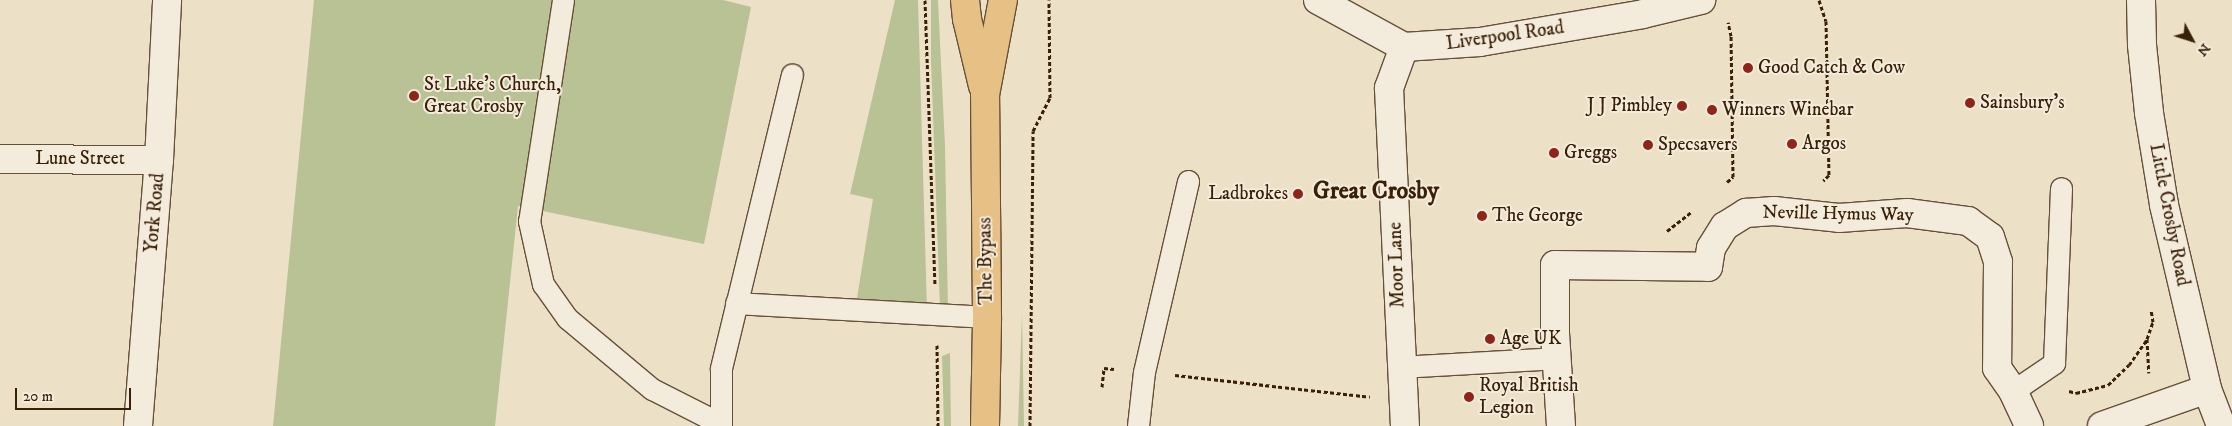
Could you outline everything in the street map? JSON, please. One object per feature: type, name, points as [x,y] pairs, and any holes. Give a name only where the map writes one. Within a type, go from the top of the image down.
[{"type":"highway","name":"The Bypass","points":[[965,0],[967,19],[985,95]]},
{"type":"highway","name":"The Bypass","points":[[985,426],[987,317],[985,95],[1003,0]]},
{"type":"street","name":"York Road","points":[[138,426],[159,160],[166,0]]},
{"type":"street","points":[[1318,0],[1404,47]]},
{"type":"street","name":"Liverpool Road","points":[[1404,47],[1480,42],[1643,14],[1701,0]]},
{"type":"street","name":"Little Crosby Road","points":[[2141,0],[2142,45],[2149,113],[2163,196],[2207,389],[2221,426]]},
{"type":"street","name":"Moor Lane","points":[[1404,47],[1389,88],[1405,426]]},
{"type":"street","name":"Lune Street","points":[[0,159],[159,160]]},
{"type":"street","name":"Neville Hymus Way","points":[[1561,426],[1557,358],[1556,265],[1708,267],[1711,248],[1725,226],[1746,213],[1774,211],[1839,218],[1907,213],[1968,221],[1990,237],[1998,262],[1997,368],[2013,391],[2029,426]]},
{"type":"street","points":[[2102,426],[2207,389]]},
{"type":"lane","points":[[563,0],[529,221],[543,284],[566,318],[652,389],[721,425],[721,368],[792,74]]},
{"type":"lane","points":[[1138,426],[1144,372],[1188,181]]},
{"type":"lane","points":[[2013,391],[2054,363],[2061,188]]},
{"type":"lane","points":[[736,303],[987,317]]},
{"type":"lane","points":[[1401,367],[1557,358]]},
{"type":"path","points":[[925,0],[937,314],[938,426]]},
{"type":"path","points":[[1030,426],[1033,131],[1050,98],[1049,0]]},
{"type":"path","points":[[1818,186],[1829,176],[1826,21],[1819,0]]},
{"type":"path","points":[[1726,183],[1733,177],[1731,36],[1727,18]]},
{"type":"path","points":[[1666,232],[1696,208]]},
{"type":"path","points":[[2067,390],[2076,393],[2108,385],[2129,365],[2147,339],[2153,322],[2150,303]]},
{"type":"path","points":[[1102,387],[1104,368],[1361,397],[1404,398]]},
{"type":"green space","points":[[314,0],[723,0],[751,7],[704,244],[518,206],[495,426],[273,426]]},
{"type":"green space","points":[[895,0],[918,0],[927,310],[857,298],[873,199],[850,194]]},
{"type":"green space","points":[[931,0],[938,0],[945,146],[948,311],[940,309],[931,59]]},
{"type":"green space","points":[[1022,313],[1024,426],[1018,426]]},
{"type":"green space","points":[[950,353],[951,426],[944,426],[942,356]]},
{"type":"place","name":"Good Catch & Cow","points":[[1748,68]]},
{"type":"place","name":"St Luke's Church, Great Crosby","points":[[414,96]]},
{"type":"place","name":"Sainsbury's","points":[[1970,103]]},
{"type":"place","name":"J J Pimbley","points":[[1682,106]]},
{"type":"place","name":"Winners Winebar","points":[[1712,110]]},
{"type":"place","name":"Argos","points":[[1792,144]]},
{"type":"place","name":"Specsavers","points":[[1648,145]]},
{"type":"place","name":"Greggs","points":[[1554,153]]},
{"type":"place","name":"Ladbrokes","points":[[1298,194]]},
{"type":"place","name":"The George","points":[[1482,216]]},
{"type":"place","name":"Age UK","points":[[1490,339]]},
{"type":"place","name":"Royal British Legion","points":[[1469,397]]},
{"type":"district","name":"Great Crosby","points":[[1376,192]]}]
